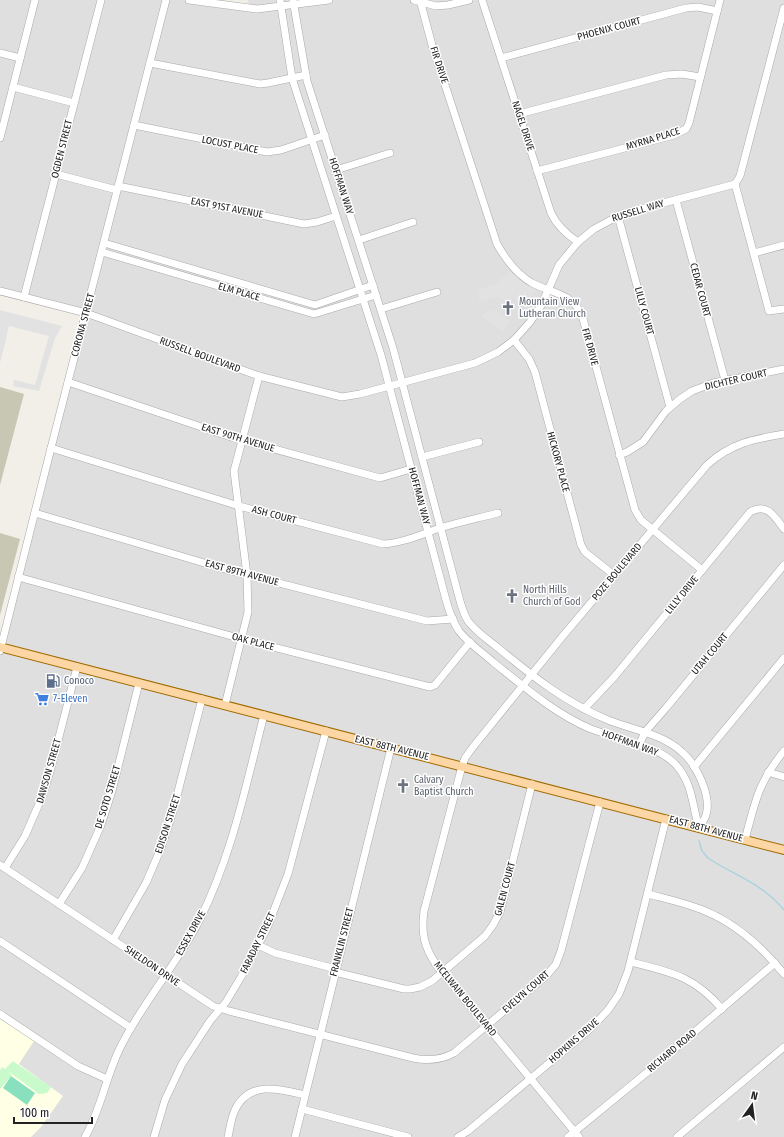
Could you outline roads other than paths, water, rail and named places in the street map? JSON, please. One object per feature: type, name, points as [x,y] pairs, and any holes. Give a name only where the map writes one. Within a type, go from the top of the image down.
[{"type":"main road","name":"EAST 88TH AVENUE","points":[[0,649],[202,699],[784,850]]},
{"type":"street","points":[[0,138],[35,0]]},
{"type":"street","name":"OGDEN STREET","points":[[24,297],[101,0]]},
{"type":"street","name":"CORONA STREET","points":[[0,649],[166,0]]},
{"type":"street","points":[[189,0],[248,9],[256,9],[281,3],[329,0]]},
{"type":"street","points":[[418,1],[436,6],[469,0]]},
{"type":"street","name":"NAGEL DRIVE","points":[[482,0],[554,220],[567,234],[578,242]]},
{"type":"street","name":"MYRNA PLACE","points":[[537,171],[674,135],[683,131],[689,123],[720,0]]},
{"type":"street","name":"FIR DRIVE","points":[[418,1],[497,244],[508,261],[520,275],[531,282],[570,299],[576,304],[582,315],[635,510],[641,520],[702,570]]},
{"type":"street","name":"HOFFMAN WAY","points":[[294,2],[306,75],[381,309],[402,382],[460,601],[468,622],[531,675],[558,694],[609,721],[666,740],[683,752],[702,781],[707,805],[706,814],[699,828]]},
{"type":"street","name":"HOFFMAN WAY","points":[[281,3],[292,78],[382,355],[446,600],[453,619],[460,632],[470,642],[546,703],[576,722],[618,739],[657,751],[676,764],[688,782],[692,793],[694,813],[699,828]]},
{"type":"street","name":"PHOENIX COURT","points":[[501,58],[686,8],[698,7],[717,11]]},
{"type":"street","points":[[784,8],[742,169],[735,184],[769,311],[784,309]]},
{"type":"street","points":[[0,53],[20,58]]},
{"type":"street","points":[[150,63],[260,84],[268,84],[306,75]]},
{"type":"street","points":[[519,114],[666,75],[682,74],[700,77]]},
{"type":"street","points":[[13,87],[74,103]]},
{"type":"street","name":"LOCUST PLACE","points":[[134,125],[267,152],[281,150],[325,135]]},
{"type":"street","points":[[336,170],[390,153]]},
{"type":"street","name":"EAST 91ST AVENUE","points":[[56,174],[118,188],[304,224],[317,222],[336,216]]},
{"type":"street","name":"RUSSELL WAY","points":[[402,382],[475,363],[498,352],[514,340],[534,317],[559,265],[578,242],[594,229],[618,216],[735,184]]},
{"type":"street","name":"CEDAR COURT","points":[[676,200],[725,380]]},
{"type":"street","name":"LILLY COURT","points":[[618,216],[670,407]]},
{"type":"street","points":[[359,240],[413,222]]},
{"type":"street","name":"ELM PLACE","points":[[104,243],[315,305],[373,285]]},
{"type":"street","points":[[754,253],[784,245]]},
{"type":"street","name":"ELM PLACE","points":[[102,252],[314,314],[376,295]]},
{"type":"street","name":"RUSSELL BOULEVARD","points":[[0,291],[86,313],[259,376],[342,397],[360,394],[402,382]]},
{"type":"street","points":[[381,309],[437,292]]},
{"type":"street","name":"HICKORY PLACE","points":[[514,340],[533,366],[581,545],[586,552],[615,576]]},
{"type":"street","name":"DICHTER COURT","points":[[619,455],[643,442],[659,419],[670,407],[692,391],[725,380],[784,369]]},
{"type":"street","points":[[225,705],[248,612],[247,575],[234,471],[259,376]]},
{"type":"street","name":"EAST 90TH AVENUE","points":[[68,382],[242,440],[380,478],[411,469]]},
{"type":"street","name":"POZE BOULEVARD","points":[[462,766],[465,758],[473,747],[531,675],[701,471],[713,459],[729,448],[744,442],[784,434]]},
{"type":"street","points":[[422,457],[479,442]]},
{"type":"street","name":"ASH COURT","points":[[51,448],[239,506],[383,544],[498,513]]},
{"type":"street","name":"LILLY DRIVE","points":[[584,709],[615,676],[750,512],[759,509],[769,511],[784,529]]},
{"type":"street","name":"EAST 89TH AVENUE","points":[[35,513],[247,575],[426,620],[453,619]]},
{"type":"street","name":"UTAH COURT","points":[[639,745],[645,732],[784,565]]},
{"type":"street","name":"OAK PLACE","points":[[18,578],[242,639],[430,687],[435,685],[470,642]]},
{"type":"street","points":[[694,767],[784,658]]},
{"type":"street","name":"DAWSON STREET","points":[[3,866],[25,836],[42,797],[77,667]]},
{"type":"street","name":"DE SOTO STREET","points":[[59,904],[82,868],[101,825],[112,791],[139,683]]},
{"type":"street","name":"EDISON STREET","points":[[113,940],[140,894],[161,848],[173,811],[202,699]]},
{"type":"street","name":"ESSEX DRIVE","points":[[85,1137],[95,1116],[117,1054],[131,1028],[180,955],[199,920],[223,867],[264,715]]},
{"type":"street","name":"FARADAY STREET","points":[[154,1137],[172,1082],[192,1047],[226,1002],[241,977],[277,904],[288,874],[326,731]]},
{"type":"street","name":"FRANKLIN STREET","points":[[295,1137],[391,748]]},
{"type":"street","points":[[745,840],[755,799],[768,772],[784,751]]},
{"type":"street","name":"MCELWAIN BOULEVARD","points":[[462,766],[424,911],[424,940],[430,956],[442,972],[576,1134]]},
{"type":"street","points":[[768,772],[784,776]]},
{"type":"street","name":"GALEN COURT","points":[[258,945],[275,953],[404,989],[410,989],[432,981],[485,936],[497,920],[532,784]]},
{"type":"street","name":"EVELYN COURT","points":[[320,1034],[413,1058],[431,1060],[442,1058],[454,1053],[487,1026],[547,975],[557,961],[561,951],[600,802]]},
{"type":"street","name":"HOPKINS DRIVE","points":[[458,1137],[468,1131],[599,1021],[619,994],[631,962],[666,819]]},
{"type":"street","name":"SHELDON DRIVE","points":[[3,866],[206,1002],[220,1008],[320,1034]]},
{"type":"street","points":[[648,894],[693,906],[721,919],[747,936],[775,963],[784,974]]},
{"type":"street","points":[[0,941],[131,1028]]},
{"type":"street","points":[[631,962],[669,972],[687,979],[704,990],[722,1009]]},
{"type":"street","name":"RICHARD ROAD","points":[[568,1137],[576,1134],[775,963]]},
{"type":"street","points":[[0,1014],[78,1066],[107,1079]]},
{"type":"street","points":[[677,1137],[784,1047]]},
{"type":"street","points":[[228,1137],[236,1109],[241,1101],[250,1094],[261,1089],[271,1088],[305,1095]]},
{"type":"street","points":[[302,1110],[408,1137]]},
{"type":"waterway","points":[[699,841],[702,851],[708,858],[757,886],[767,893],[784,910]]},
{"type":"place","name":"Mountain View Lutheran Church","points":[[508,308]]},
{"type":"place","name":"North Hills Church of God","points":[[512,596]]},
{"type":"place","name":"Conoco","points":[[53,681]]},
{"type":"place","name":"7-Eleven","points":[[42,699]]},
{"type":"place","name":"Calvary Baptist Church","points":[[403,786]]}]
